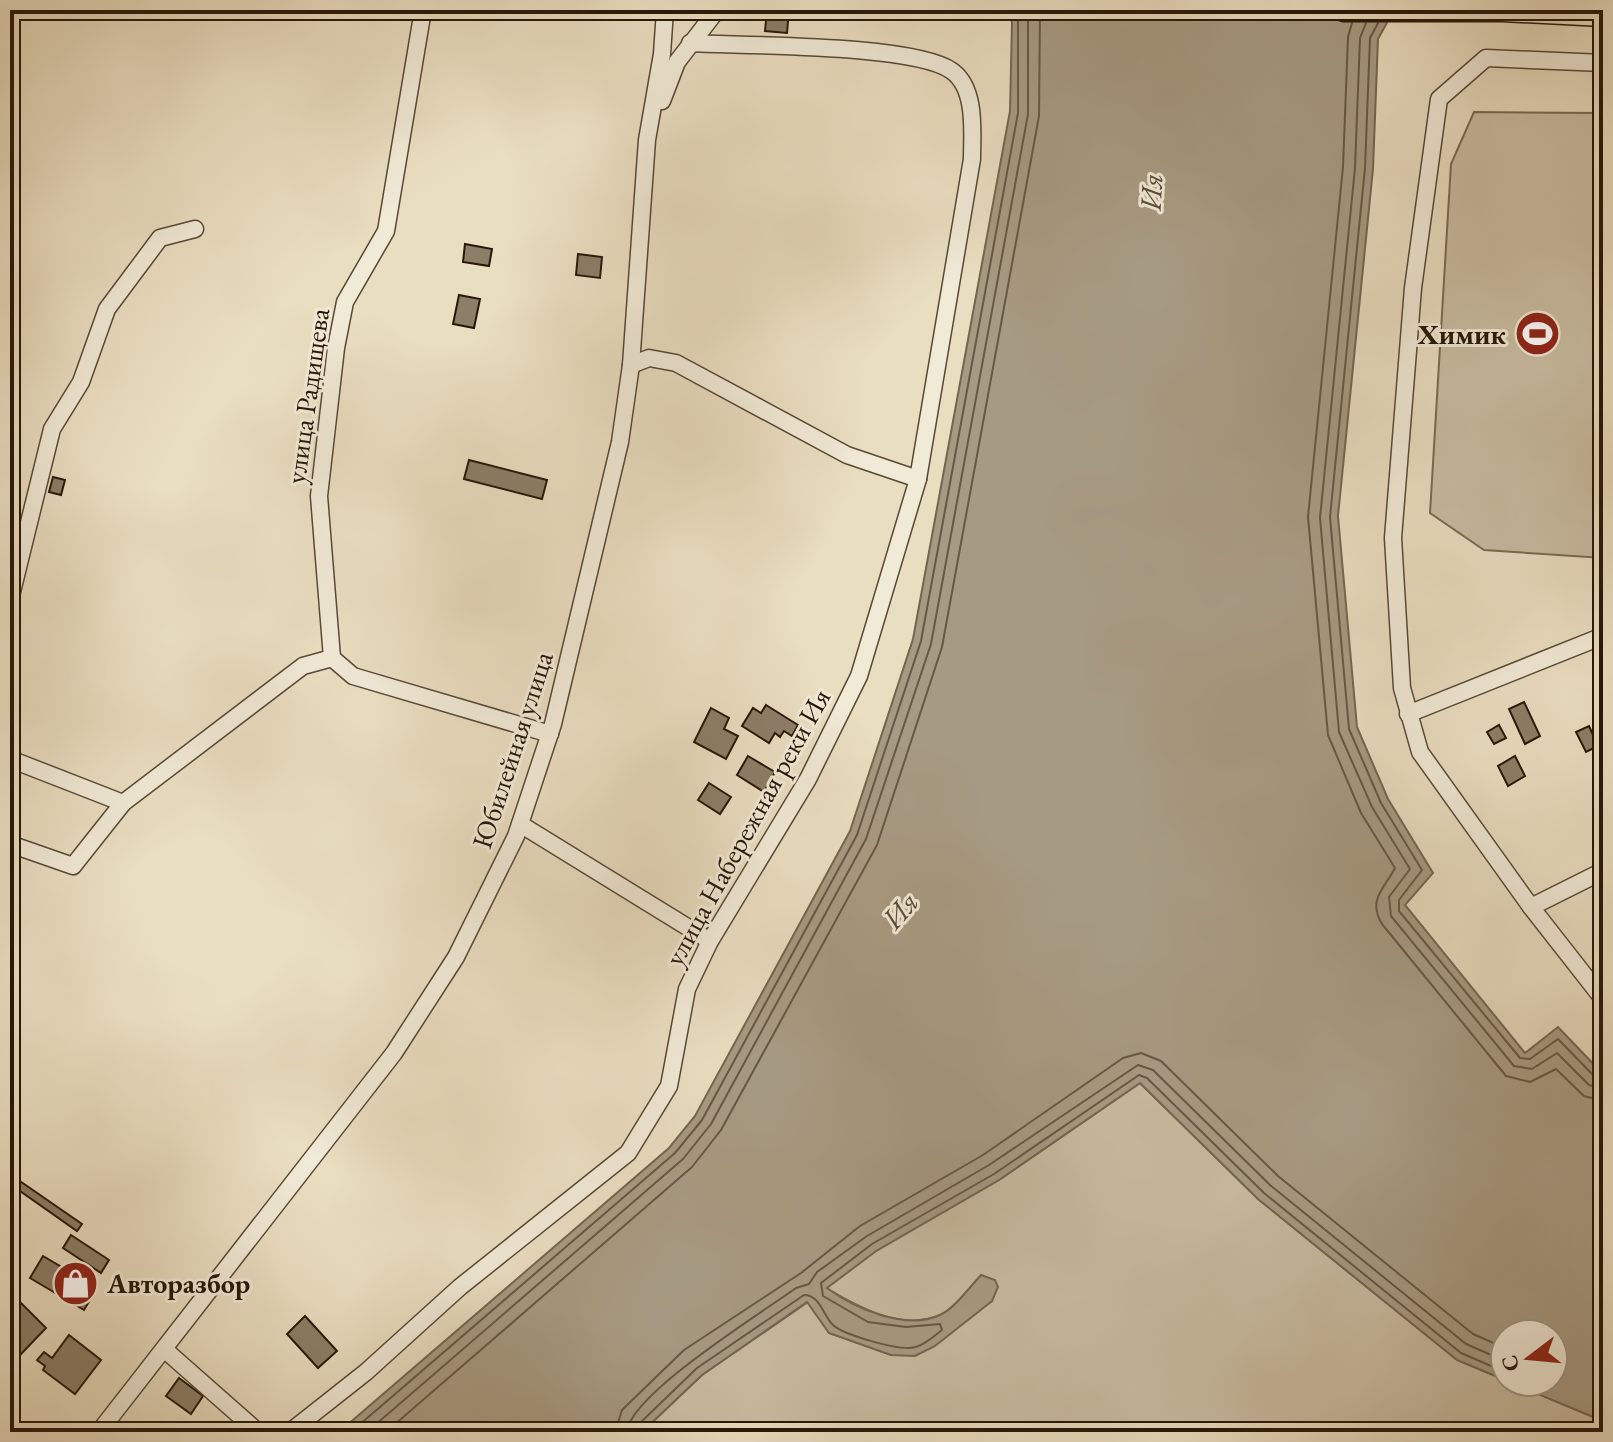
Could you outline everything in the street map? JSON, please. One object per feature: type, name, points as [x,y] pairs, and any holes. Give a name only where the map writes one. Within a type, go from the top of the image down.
[{"type":"highway","points":[[1344,10],[1502,10],[1603,15]]},
{"type":"street","name":"улица Радищева","points":[[332,658],[319,496],[336,348],[345,302],[386,231],[423,10]]},
{"type":"street","name":"Юбилейная улица","points":[[99,1432],[325,1145],[421,1013],[478,917],[520,824],[550,734],[617,457],[631,365],[647,140],[662,54],[665,10]]},
{"type":"street","points":[[647,140],[677,62],[717,10]]},
{"type":"street","name":"улица Набережная реки Ия","points":[[290,1432],[366,1372],[483,1268],[628,1153],[669,1086],[687,989],[710,941],[808,779],[859,676],[918,479],[972,159],[972,119],[965,90],[952,72],[893,53],[690,43]]},
{"type":"street","points":[[1603,63],[1486,58],[1439,99],[1413,288],[1393,538],[1402,688],[1420,752],[1531,907],[1603,999]]},
{"type":"street","points":[[10,600],[52,429],[81,382],[107,309],[160,238],[195,229]]},
{"type":"street","points":[[631,365],[649,358],[676,363],[847,455],[918,479]]},
{"type":"street","points":[[1408,714],[1603,636]]},
{"type":"street","points":[[10,844],[73,866],[123,803],[303,666],[332,658],[353,676],[550,734]]},
{"type":"street","points":[[10,759],[123,803]]},
{"type":"street","points":[[520,824],[710,941]]},
{"type":"street","points":[[1531,907],[1603,871]]},
{"type":"street","points":[[164,1349],[258,1432]]},
{"type":"shaded area","name":"Химик","points":[[1474,112],[1603,113],[1603,558],[1484,550],[1430,513],[1451,164]]},
{"type":"shaded area","points":[[1140,1083],[1258,1199],[1457,1360],[1489,1373],[1489,1398],[1548,1398],[1603,1421],[1603,1432],[642,1432],[702,1375],[808,1302],[829,1333],[891,1355],[992,1301],[981,1276],[940,1315],[925,1319],[895,1319],[880,1315],[826,1288],[876,1251],[999,1180]]},
{"type":"water","name":"Ия","points":[[1009,10],[1394,10],[1378,39],[1373,169],[1338,516],[1357,727],[1388,799],[1433,873],[1405,905],[1525,1053],[1558,1027],[1603,1074],[1603,1421],[1548,1398],[1569,1398],[1569,1318],[1489,1318],[1489,1373],[1457,1360],[1258,1199],[1140,1083],[999,1180],[876,1251],[827,1288],[865,1310],[911,1320],[926,1319],[945,1312],[981,1275],[995,1280],[998,1287],[992,1301],[935,1346],[915,1356],[891,1355],[829,1333],[807,1302],[702,1375],[642,1432],[339,1432],[669,1148],[695,1116],[850,831],[913,639],[1010,111],[1012,23]]},
{"type":"building","points":[[789,10],[787,33],[765,31],[767,11]]},
{"type":"building","points":[[465,244],[492,249],[489,266],[463,262]]},
{"type":"building","points":[[578,254],[602,257],[600,278],[576,275]]},
{"type":"building","points":[[459,295],[480,299],[474,328],[453,324]]},
{"type":"building","points":[[469,460],[547,480],[542,499],[464,479]]},
{"type":"building","points":[[53,477],[65,480],[61,495],[49,492]]},
{"type":"building","points":[[1524,702],[1540,736],[1525,744],[1509,709]]},
{"type":"building","points":[[766,705],[798,725],[792,736],[784,731],[780,737],[775,733],[769,743],[742,726],[753,708],[761,713]]},
{"type":"building","points":[[711,708],[729,718],[724,729],[738,736],[726,759],[694,742]]},
{"type":"building","points":[[1499,725],[1506,738],[1494,744],[1487,732]]},
{"type":"building","points":[[1589,726],[1598,746],[1586,752],[1576,732]]},
{"type":"building","points":[[748,756],[775,772],[764,792],[737,775]]},
{"type":"building","points":[[1515,756],[1525,776],[1508,786],[1498,766]]},
{"type":"building","points":[[709,783],[731,797],[720,814],[698,800]]},
{"type":"building","points":[[14,1177],[82,1224],[77,1231],[10,1184]]},
{"type":"building","points":[[71,1235],[109,1260],[101,1273],[63,1248]]},
{"type":"building","points":[[43,1256],[87,1282],[85,1287],[94,1293],[84,1310],[30,1278]]},
{"type":"building","points":[[10,1292],[46,1328],[21,1354],[10,1344]]},
{"type":"building","points":[[305,1316],[337,1351],[318,1368],[287,1334]]},
{"type":"building","points":[[69,1335],[101,1360],[75,1394],[43,1370],[45,1366],[37,1360],[44,1352],[52,1358]]},
{"type":"building","points":[[179,1378],[203,1396],[191,1414],[166,1396]]},
{"type":"place","name":"Химик","points":[[1537,334]]},
{"type":"place","name":"Авторазбор","points":[[76,1283]]}]
